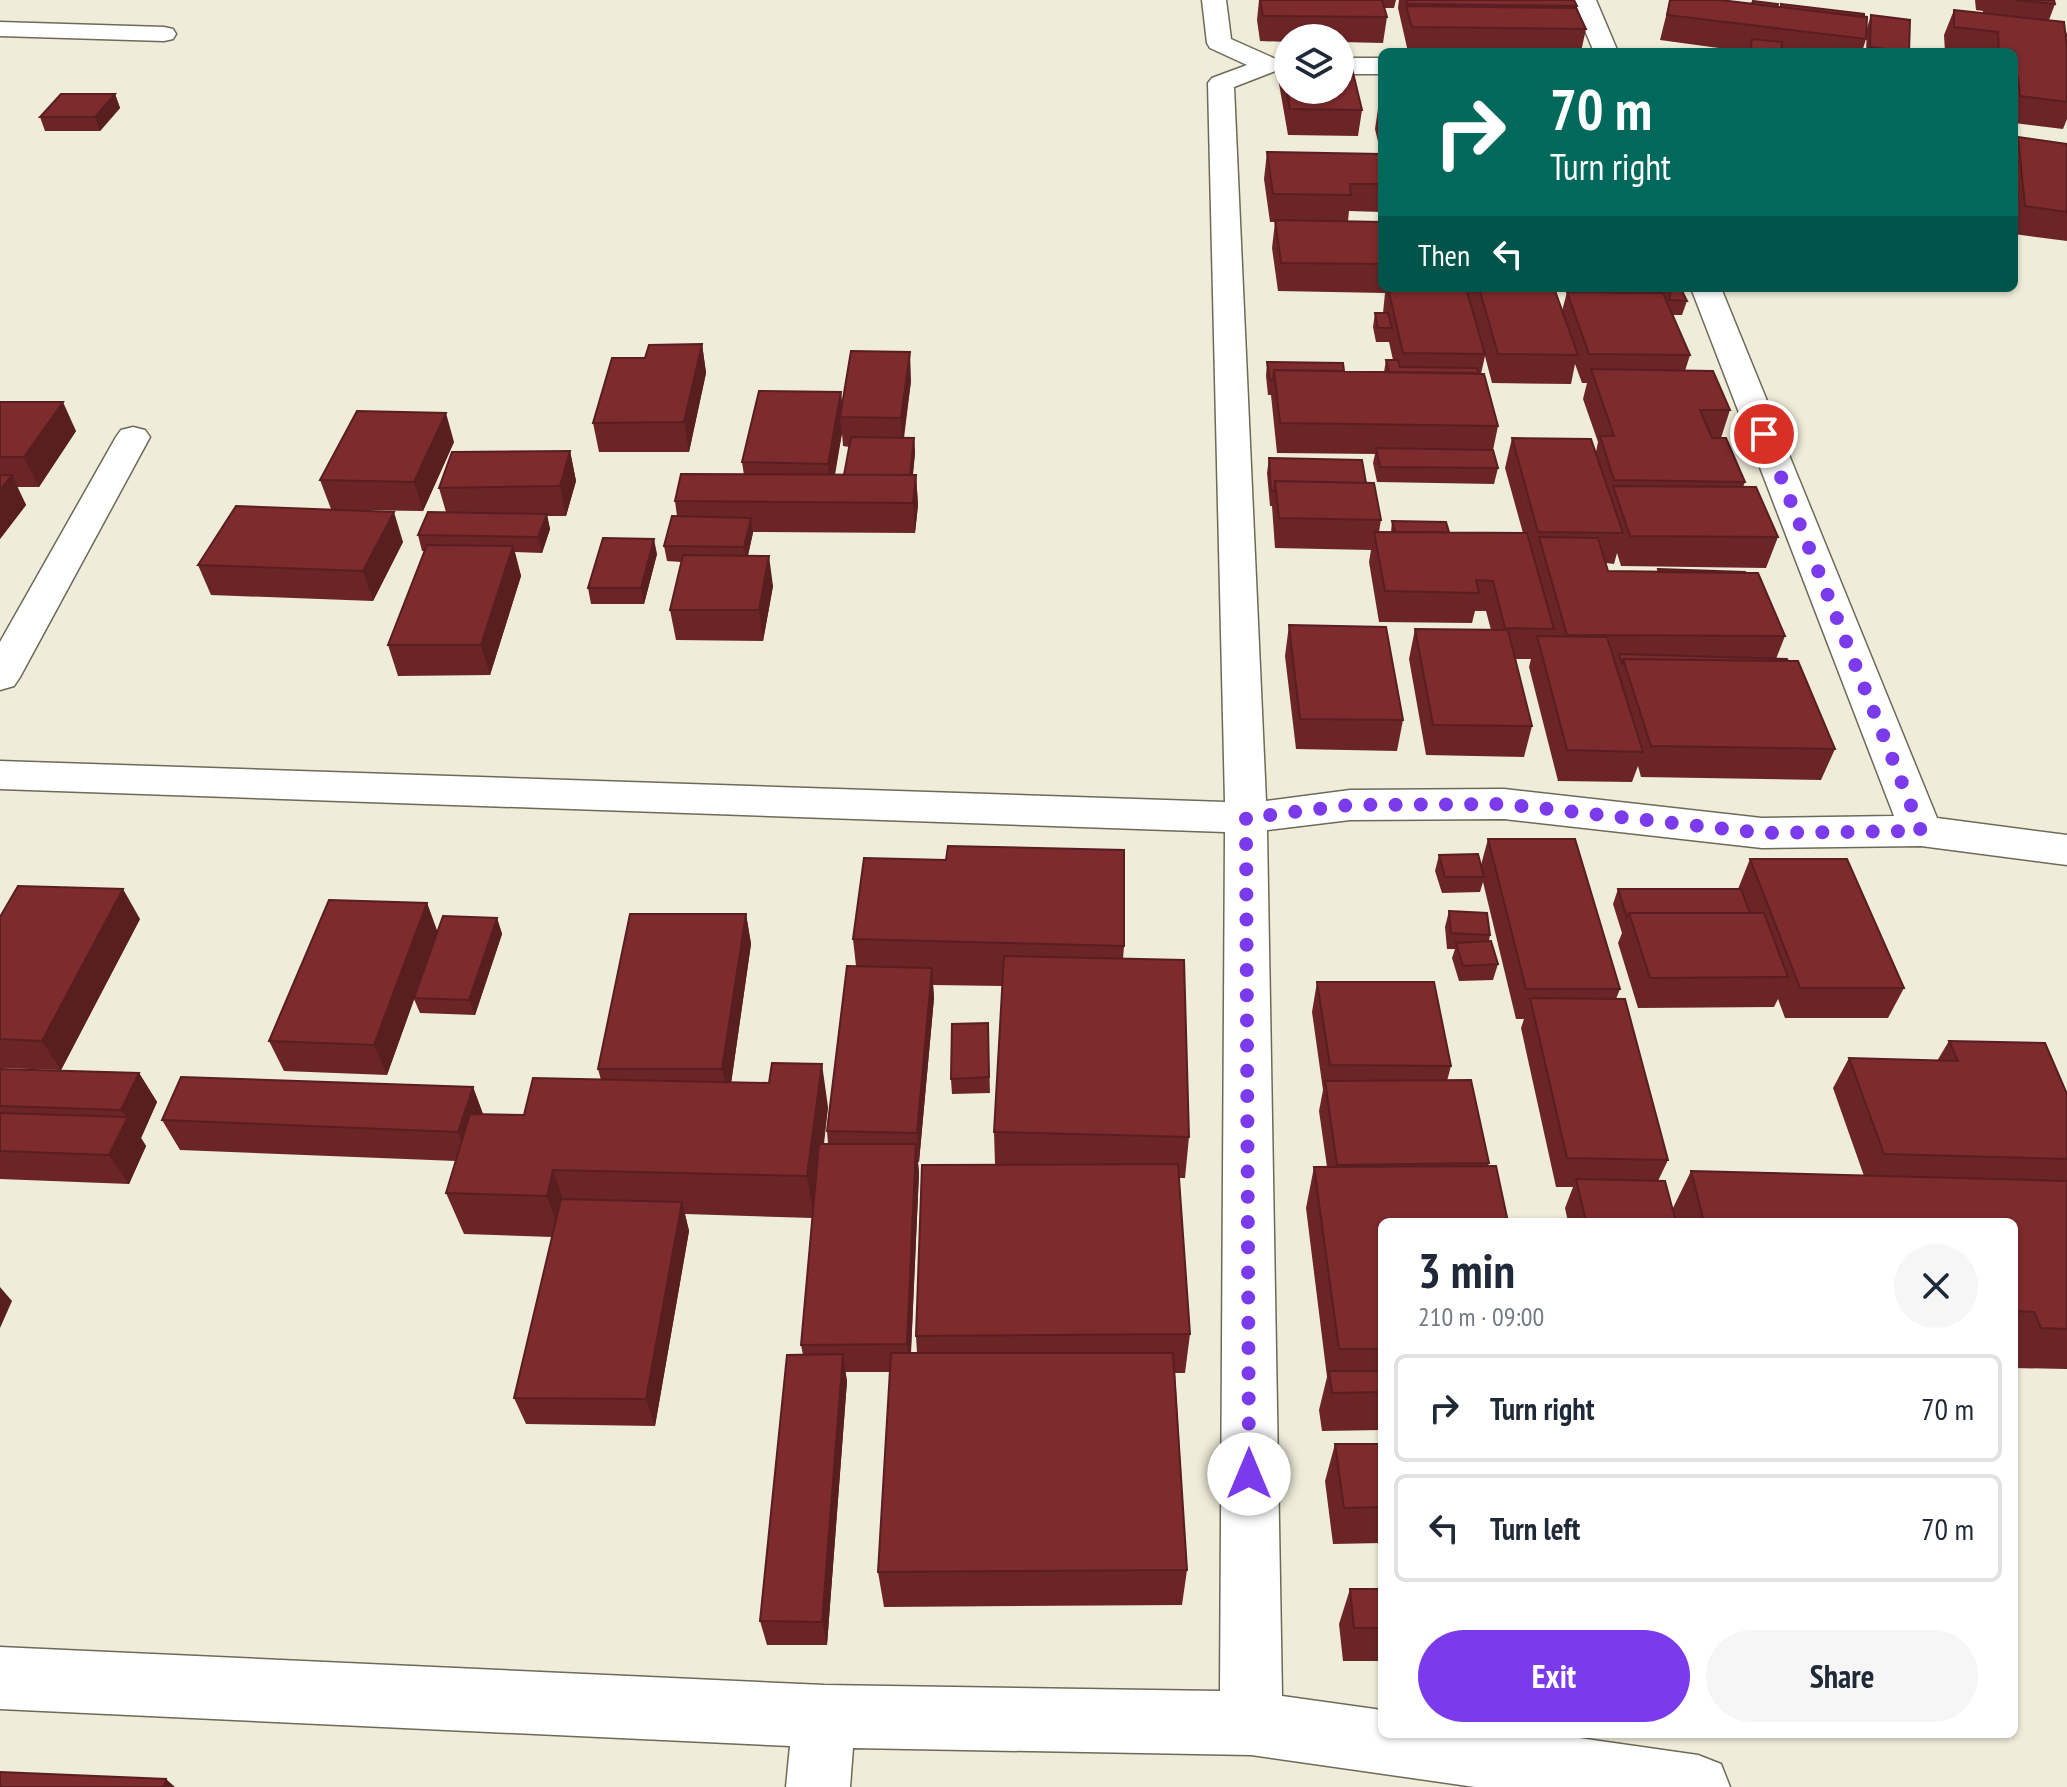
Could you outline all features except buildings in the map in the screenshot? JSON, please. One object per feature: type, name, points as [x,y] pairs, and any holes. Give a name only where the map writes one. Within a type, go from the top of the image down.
[{"type":"street","points":[[1214,0],[1219,43],[1274,64]]},
{"type":"street","points":[[1584,0],[1604,48]]},
{"type":"street","points":[[0,29],[164,34]]},
{"type":"street","points":[[1354,66],[1378,66]]},
{"type":"street","points":[[1251,1723],[1246,818],[1221,83],[1274,67]]},
{"type":"street","points":[[1708,292],[1921,831]]},
{"type":"street","points":[[0,677],[133,437]]},
{"type":"street","points":[[0,775],[1246,818],[1350,805],[1504,804],[1762,833],[1921,831],[2067,850]]},
{"type":"street","points":[[0,1678],[824,1716],[1251,1723],[1698,1787]]},
{"type":"street","points":[[818,1787],[824,1716]]},
{"type":"route","points":[[1249,1474],[1246,818],[1350,805],[1504,804],[1762,833],[1921,831],[1764,434]]}]
